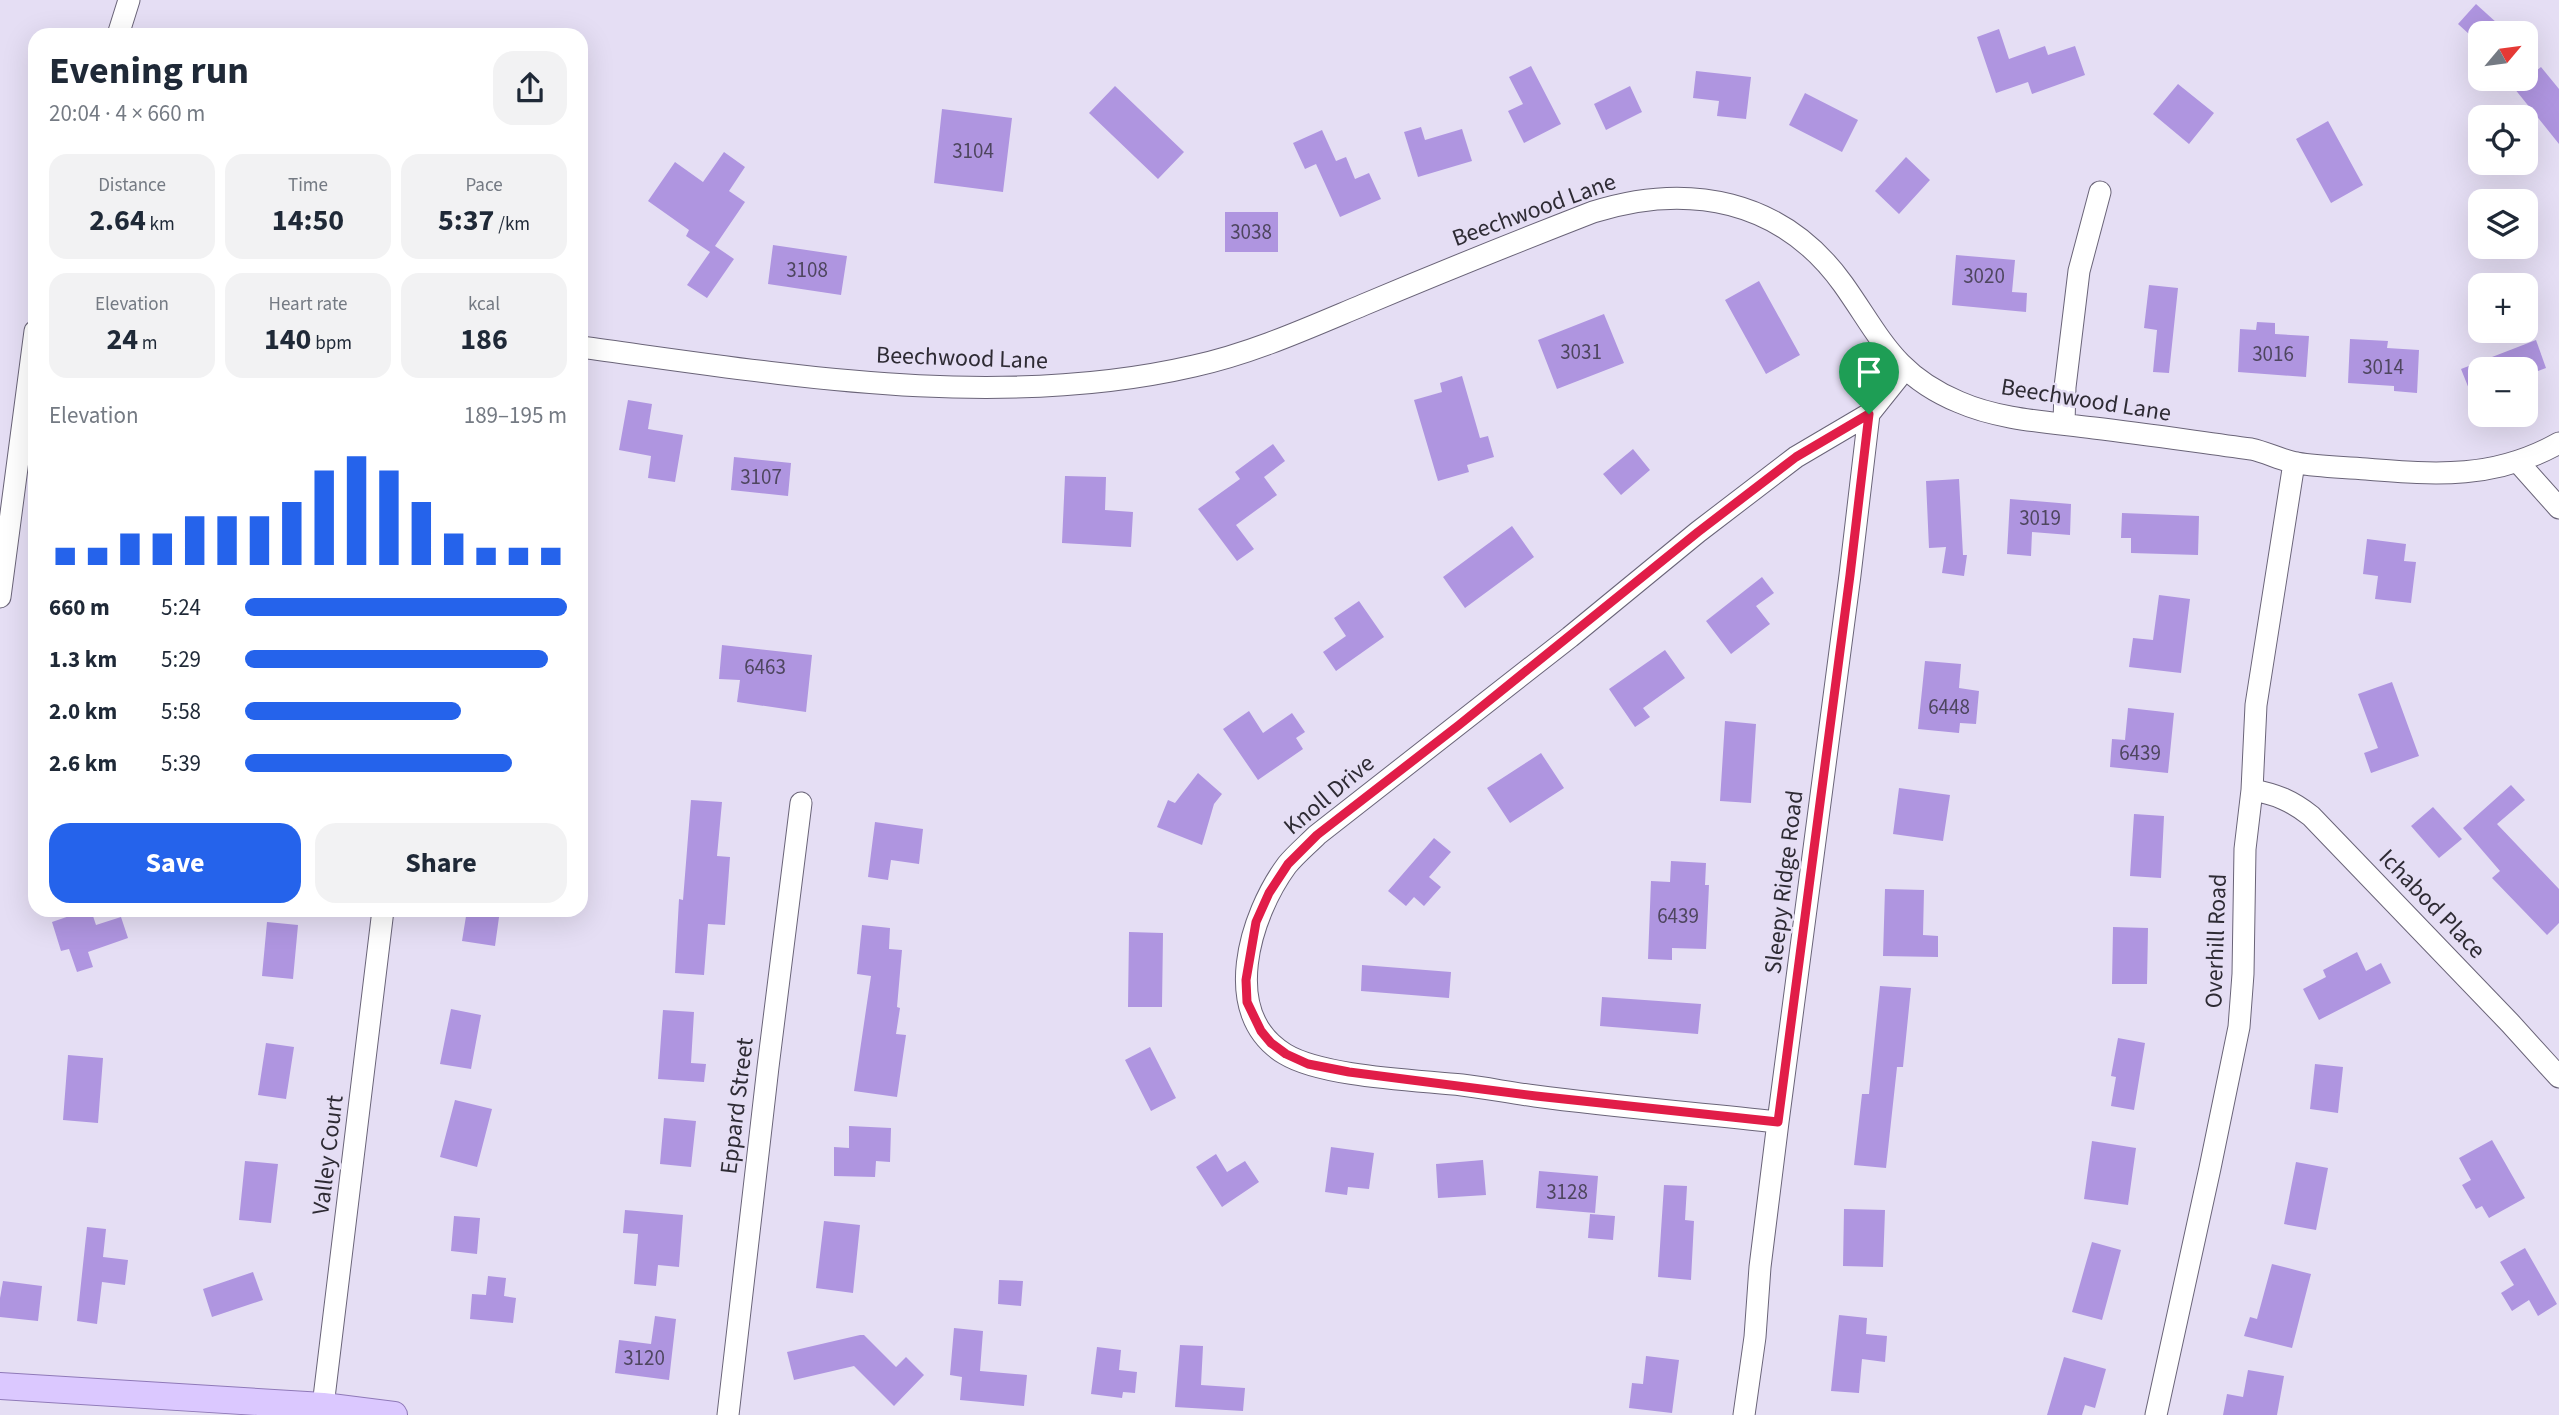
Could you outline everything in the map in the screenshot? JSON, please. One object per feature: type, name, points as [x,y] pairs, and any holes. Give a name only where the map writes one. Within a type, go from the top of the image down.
[{"type":"main road","points":[[0,1387],[323,1406],[394,1415]]},
{"type":"street","points":[[120,28],[129,0]]},
{"type":"street","points":[[2064,424],[2065,387],[2079,271],[2100,192]]},
{"type":"street","name":"Beechwood Lane","points":[[588,348],[710,364],[937,387],[1014,389],[1116,381],[1195,366],[1237,354],[1313,326],[1593,212],[1626,201],[1658,197],[1697,199],[1739,207],[1767,217],[1791,231],[1842,282],[1884,347],[1905,369],[1931,388],[1959,402],[2016,417],[2251,449],[2271,453],[2294,463],[2447,475],[2518,463],[2559,443]]},
{"type":"street","points":[[1869,414],[1905,369]]},
{"type":"street","points":[[0,597],[28,384]]},
{"type":"street","name":"Sleepy Ridge Road","points":[[1744,1415],[1778,1122],[1869,414]]},
{"type":"street","name":"Knoll Drive","points":[[1778,1122],[1536,1096],[1349,1072],[1308,1064],[1286,1054],[1261,1031],[1247,1002],[1246,980],[1256,922],[1269,893],[1288,864],[1317,835],[1785,465],[1869,414]]},
{"type":"street","name":"Overhill Road","points":[[2155,1415],[2239,1027],[2244,974],[2245,849],[2252,790],[2256,705],[2294,463]]},
{"type":"street","points":[[2518,463],[2559,508]]},
{"type":"street","name":"Ichabod Place","points":[[2252,790],[2274,794],[2294,803],[2311,816],[2559,1077]]},
{"type":"street","name":"Eppard Street","points":[[728,1415],[801,803]]},
{"type":"street","name":"Valley Court","points":[[323,1406],[382,917]]},
{"type":"building","points":[[2476,4],[2495,21],[2468,21],[2468,33],[2458,24]]},
{"type":"building","points":[[1999,29],[2009,59],[2045,46],[2048,55],[2075,46],[2085,75],[2032,94],[2028,82],[1996,93],[1977,37]]},
{"type":"building","points":[[1531,66],[1561,124],[1524,143],[1508,111],[1523,104],[1509,77]]},
{"type":"building","points":[[2541,67],[2559,89],[2559,144],[2538,118],[2538,105],[2528,105],[2516,91],[2538,91],[2538,69]]},
{"type":"building","points":[[1696,71],[1751,77],[1746,119],[1717,116],[1719,101],[1693,98]]},
{"type":"building","points":[[2178,84],[2214,113],[2189,144],[2153,114]]},
{"type":"building","points":[[1115,86],[1184,152],[1158,179],[1089,113]]},
{"type":"building","points":[[1630,86],[1642,112],[1606,130],[1594,104]]},
{"type":"building","points":[[1805,93],[1858,120],[1842,152],[1789,125]]},
{"type":"building","points":[[942,109],[1012,118],[1003,192],[934,183]]},
{"type":"building","points":[[2328,121],[2363,185],[2331,203],[2296,139]]},
{"type":"building","points":[[1421,127],[1425,140],[1462,129],[1472,161],[1418,177],[1404,132]]},
{"type":"building","points":[[1322,130],[1336,161],[1346,157],[1355,179],[1369,173],[1381,199],[1340,217],[1316,164],[1305,169],[1293,143]]},
{"type":"building","points":[[724,152],[745,167],[729,191],[745,202],[715,246],[734,259],[707,298],[687,285],[710,252],[686,236],[689,230],[648,201],[675,162],[703,182]]},
{"type":"building","points":[[1906,157],[1930,180],[1899,214],[1875,191]]},
{"type":"building","points":[[1225,212],[1278,212],[1278,252],[1225,252]]},
{"type":"building","points":[[773,245],[847,256],[841,295],[768,284]]},
{"type":"building","points":[[1956,255],[2015,260],[2012,292],[2027,293],[2026,312],[1952,305]]},
{"type":"building","points":[[1759,281],[1800,355],[1766,374],[1725,300]]},
{"type":"building","points":[[2149,285],[2178,288],[2169,373],[2153,372],[2157,330],[2144,328]]},
{"type":"building","points":[[1604,314],[1624,363],[1557,389],[1538,340]]},
{"type":"building","points":[[2257,322],[2275,323],[2275,334],[2309,336],[2306,377],[2238,372],[2240,329],[2256,330]]},
{"type":"building","points":[[2350,339],[2388,341],[2387,348],[2419,350],[2417,393],[2394,391],[2394,386],[2348,383]]},
{"type":"building","points":[[2528,343],[2537,343],[2546,368],[2538,371],[2538,357],[2492,357]]},
{"type":"building","points":[[2468,366],[2468,386],[2461,369]]},
{"type":"building","points":[[1462,376],[1480,438],[1488,436],[1494,457],[1467,465],[1469,472],[1438,481],[1414,400],[1442,392],[1440,383]]},
{"type":"building","points":[[628,400],[652,404],[648,429],[683,435],[675,482],[648,478],[651,456],[619,450]]},
{"type":"building","points":[[1273,444],[1285,461],[1264,477],[1277,495],[1236,525],[1254,549],[1237,561],[1198,509],[1240,479],[1235,472]]},
{"type":"building","points":[[1633,449],[1650,470],[1621,495],[1603,474]]},
{"type":"building","points":[[734,457],[791,463],[788,496],[731,490]]},
{"type":"building","points":[[1065,476],[1106,477],[1105,510],[1133,512],[1131,547],[1062,543]]},
{"type":"building","points":[[1959,479],[1963,555],[1967,555],[1964,576],[1942,573],[1946,547],[1929,548],[1926,481]]},
{"type":"building","points":[[2010,499],[2071,504],[2070,535],[2032,532],[2031,556],[2007,554]]},
{"type":"building","points":[[2122,513],[2199,516],[2198,555],[2131,553],[2131,538],[2121,538]]},
{"type":"building","points":[[1512,526],[1534,557],[1465,608],[1443,577]]},
{"type":"building","points":[[2367,539],[2406,544],[2404,561],[2416,562],[2411,603],[2375,599],[2378,576],[2363,574]]},
{"type":"building","points":[[1762,577],[1774,593],[1756,606],[1770,624],[1731,654],[1706,621]]},
{"type":"building","points":[[2159,595],[2190,599],[2181,673],[2129,667],[2133,638],[2153,640]]},
{"type":"building","points":[[1359,601],[1384,637],[1336,671],[1323,652],[1346,636],[1334,618]]},
{"type":"building","points":[[722,645],[812,655],[806,712],[737,702],[740,680],[719,679]]},
{"type":"building","points":[[1665,650],[1685,678],[1643,708],[1650,717],[1635,727],[1609,689]]},
{"type":"building","points":[[1925,661],[1961,664],[1959,688],[1979,691],[1976,724],[1960,723],[1959,733],[1918,729]]},
{"type":"building","points":[[2392,682],[2419,756],[2371,773],[2364,753],[2378,748],[2358,694]]},
{"type":"building","points":[[2128,708],[2174,713],[2168,773],[2110,767],[2112,739],[2125,740]]},
{"type":"building","points":[[1249,711],[1263,733],[1292,713],[1305,732],[1296,738],[1303,749],[1258,780],[1223,729]]},
{"type":"building","points":[[1725,721],[1756,724],[1751,803],[1720,801]]},
{"type":"building","points":[[1541,753],[1564,788],[1510,823],[1487,788]]},
{"type":"building","points":[[1198,773],[1222,794],[1214,804],[1202,845],[1157,827],[1168,800],[1175,803]]},
{"type":"building","points":[[2511,785],[2525,800],[2497,824],[2559,889],[2559,923],[2547,935],[2492,878],[2500,871],[2463,828]]},
{"type":"building","points":[[1899,788],[1950,795],[1943,841],[1893,834]]},
{"type":"building","points":[[691,800],[722,802],[717,856],[730,857],[725,925],[708,924],[704,975],[675,973],[679,899],[683,900]]},
{"type":"building","points":[[2433,807],[2462,839],[2439,858],[2411,826]]},
{"type":"building","points":[[2134,814],[2164,816],[2161,878],[2130,876]]},
{"type":"building","points":[[875,822],[923,829],[919,864],[891,860],[888,880],[868,877]]},
{"type":"building","points":[[1434,838],[1451,852],[1429,877],[1441,887],[1424,906],[1414,897],[1406,906],[1388,891]]},
{"type":"building","points":[[1671,861],[1706,863],[1705,885],[1709,885],[1706,949],[1672,948],[1672,960],[1648,959],[1651,881],[1670,882]]},
{"type":"building","points":[[1885,889],[1924,890],[1923,935],[1938,936],[1938,957],[1883,956]]},
{"type":"building","points":[[67,917],[93,917],[96,925],[121,917],[128,938],[88,952],[93,967],[77,972],[69,949],[61,951],[52,922]]},
{"type":"building","points":[[466,917],[499,917],[495,946],[462,941]]},
{"type":"building","points":[[267,922],[298,925],[293,979],[262,976]]},
{"type":"building","points":[[862,925],[890,928],[889,949],[902,950],[897,1007],[900,1008],[896,1034],[906,1035],[897,1097],[854,1091],[871,976],[857,974]]},
{"type":"building","points":[[2113,927],[2148,928],[2147,984],[2112,984]]},
{"type":"building","points":[[1129,932],[1163,933],[1162,1007],[1128,1007]]},
{"type":"building","points":[[2357,952],[2366,971],[2381,963],[2391,983],[2319,1020],[2303,989],[2326,977],[2323,970]]},
{"type":"building","points":[[1362,965],[1451,972],[1449,998],[1361,991]]},
{"type":"building","points":[[1880,986],[1911,988],[1903,1067],[1897,1067],[1886,1168],[1854,1165],[1862,1094],[1869,1094]]},
{"type":"building","points":[[1602,997],[1701,1004],[1698,1034],[1600,1026]]},
{"type":"building","points":[[451,1009],[481,1015],[471,1069],[440,1064]]},
{"type":"building","points":[[663,1010],[694,1012],[691,1063],[706,1064],[704,1082],[658,1079]]},
{"type":"building","points":[[2118,1038],[2145,1043],[2134,1110],[2111,1106],[2116,1077],[2111,1076]]},
{"type":"building","points":[[266,1043],[294,1047],[286,1099],[258,1095]]},
{"type":"building","points":[[1150,1047],[1176,1098],[1151,1111],[1125,1060]]},
{"type":"building","points":[[68,1055],[103,1058],[98,1123],[63,1120]]},
{"type":"building","points":[[2315,1064],[2343,1067],[2338,1113],[2310,1109]]},
{"type":"building","points":[[455,1100],[492,1109],[477,1167],[440,1157]]},
{"type":"building","points":[[664,1118],[696,1121],[691,1167],[660,1164]]},
{"type":"building","points":[[849,1126],[891,1128],[890,1162],[876,1161],[875,1177],[834,1176],[834,1147],[849,1148]]},
{"type":"building","points":[[2492,1140],[2525,1198],[2489,1218],[2482,1206],[2476,1209],[2462,1185],[2471,1180],[2459,1158]]},
{"type":"building","points":[[2092,1141],[2136,1148],[2128,1205],[2084,1199]]},
{"type":"building","points":[[1331,1147],[1374,1153],[1369,1189],[1348,1187],[1347,1195],[1325,1192]]},
{"type":"building","points":[[1216,1154],[1227,1172],[1245,1161],[1259,1182],[1222,1207],[1196,1167]]},
{"type":"building","points":[[1483,1160],[1486,1195],[1438,1198],[1436,1164]]},
{"type":"building","points":[[245,1161],[278,1164],[271,1223],[239,1220]]},
{"type":"building","points":[[2296,1162],[2328,1168],[2316,1230],[2284,1224]]},
{"type":"building","points":[[1539,1171],[1598,1176],[1595,1213],[1536,1208]]},
{"type":"building","points":[[1664,1185],[1687,1186],[1685,1220],[1694,1221],[1691,1280],[1658,1277]]},
{"type":"building","points":[[1844,1209],[1885,1210],[1883,1267],[1843,1266]]},
{"type":"building","points":[[625,1210],[683,1215],[679,1267],[658,1265],[656,1286],[634,1284],[638,1234],[623,1233]]},
{"type":"building","points":[[1590,1214],[1615,1216],[1613,1240],[1588,1238]]},
{"type":"building","points":[[454,1216],[480,1218],[477,1254],[451,1251]]},
{"type":"building","points":[[824,1221],[860,1225],[853,1293],[816,1288]]},
{"type":"building","points":[[87,1227],[106,1229],[103,1257],[128,1260],[125,1285],[102,1282],[97,1324],[77,1321]]},
{"type":"building","points":[[2092,1242],[2121,1250],[2102,1320],[2072,1312]]},
{"type":"building","points":[[2525,1248],[2557,1304],[2538,1316],[2529,1300],[2512,1311],[2501,1293],[2514,1285],[2500,1262]]},
{"type":"building","points":[[2272,1264],[2311,1274],[2292,1348],[2244,1336],[2250,1317],[2257,1319]]},
{"type":"building","points":[[253,1272],[263,1300],[212,1317],[203,1289]]},
{"type":"building","points":[[488,1276],[506,1278],[504,1296],[516,1298],[513,1323],[470,1319],[472,1294],[486,1295]]},
{"type":"building","points":[[999,1280],[1023,1281],[1021,1306],[998,1304]]},
{"type":"building","points":[[3,1281],[42,1286],[38,1321],[0,1317]]},
{"type":"building","points":[[1839,1315],[1867,1318],[1866,1334],[1887,1336],[1885,1362],[1862,1359],[1859,1393],[1831,1391]]},
{"type":"building","points":[[655,1316],[676,1319],[669,1380],[615,1373],[619,1340],[651,1344]]},
{"type":"building","points":[[954,1328],[983,1331],[980,1371],[1027,1375],[1024,1406],[960,1400],[962,1377],[950,1375]]},
{"type":"building","points":[[864,1335],[896,1367],[906,1357],[924,1375],[894,1406],[854,1366],[794,1380],[787,1352]]},
{"type":"building","points":[[1180,1345],[1203,1346],[1201,1385],[1245,1388],[1243,1411],[1175,1407]]},
{"type":"building","points":[[1097,1347],[1121,1350],[1119,1370],[1137,1372],[1135,1393],[1123,1392],[1122,1398],[1091,1394]]},
{"type":"building","points":[[1646,1356],[1679,1360],[1672,1413],[1629,1408],[1632,1383],[1643,1384]]},
{"type":"building","points":[[2064,1357],[2106,1369],[2095,1408],[2085,1405],[2082,1415],[2047,1415]]},
{"type":"building","points":[[2248,1370],[2284,1376],[2277,1415],[2223,1415],[2227,1394],[2243,1397]]},
{"type":"route","points":[[1869,414],[1778,1122],[1536,1096],[1349,1072],[1308,1064],[1286,1054],[1271,1043],[1261,1031],[1247,1002],[1246,980],[1256,922],[1269,893],[1288,864],[1317,835],[1570,637],[1698,532],[1796,457],[1869,414]]}]
